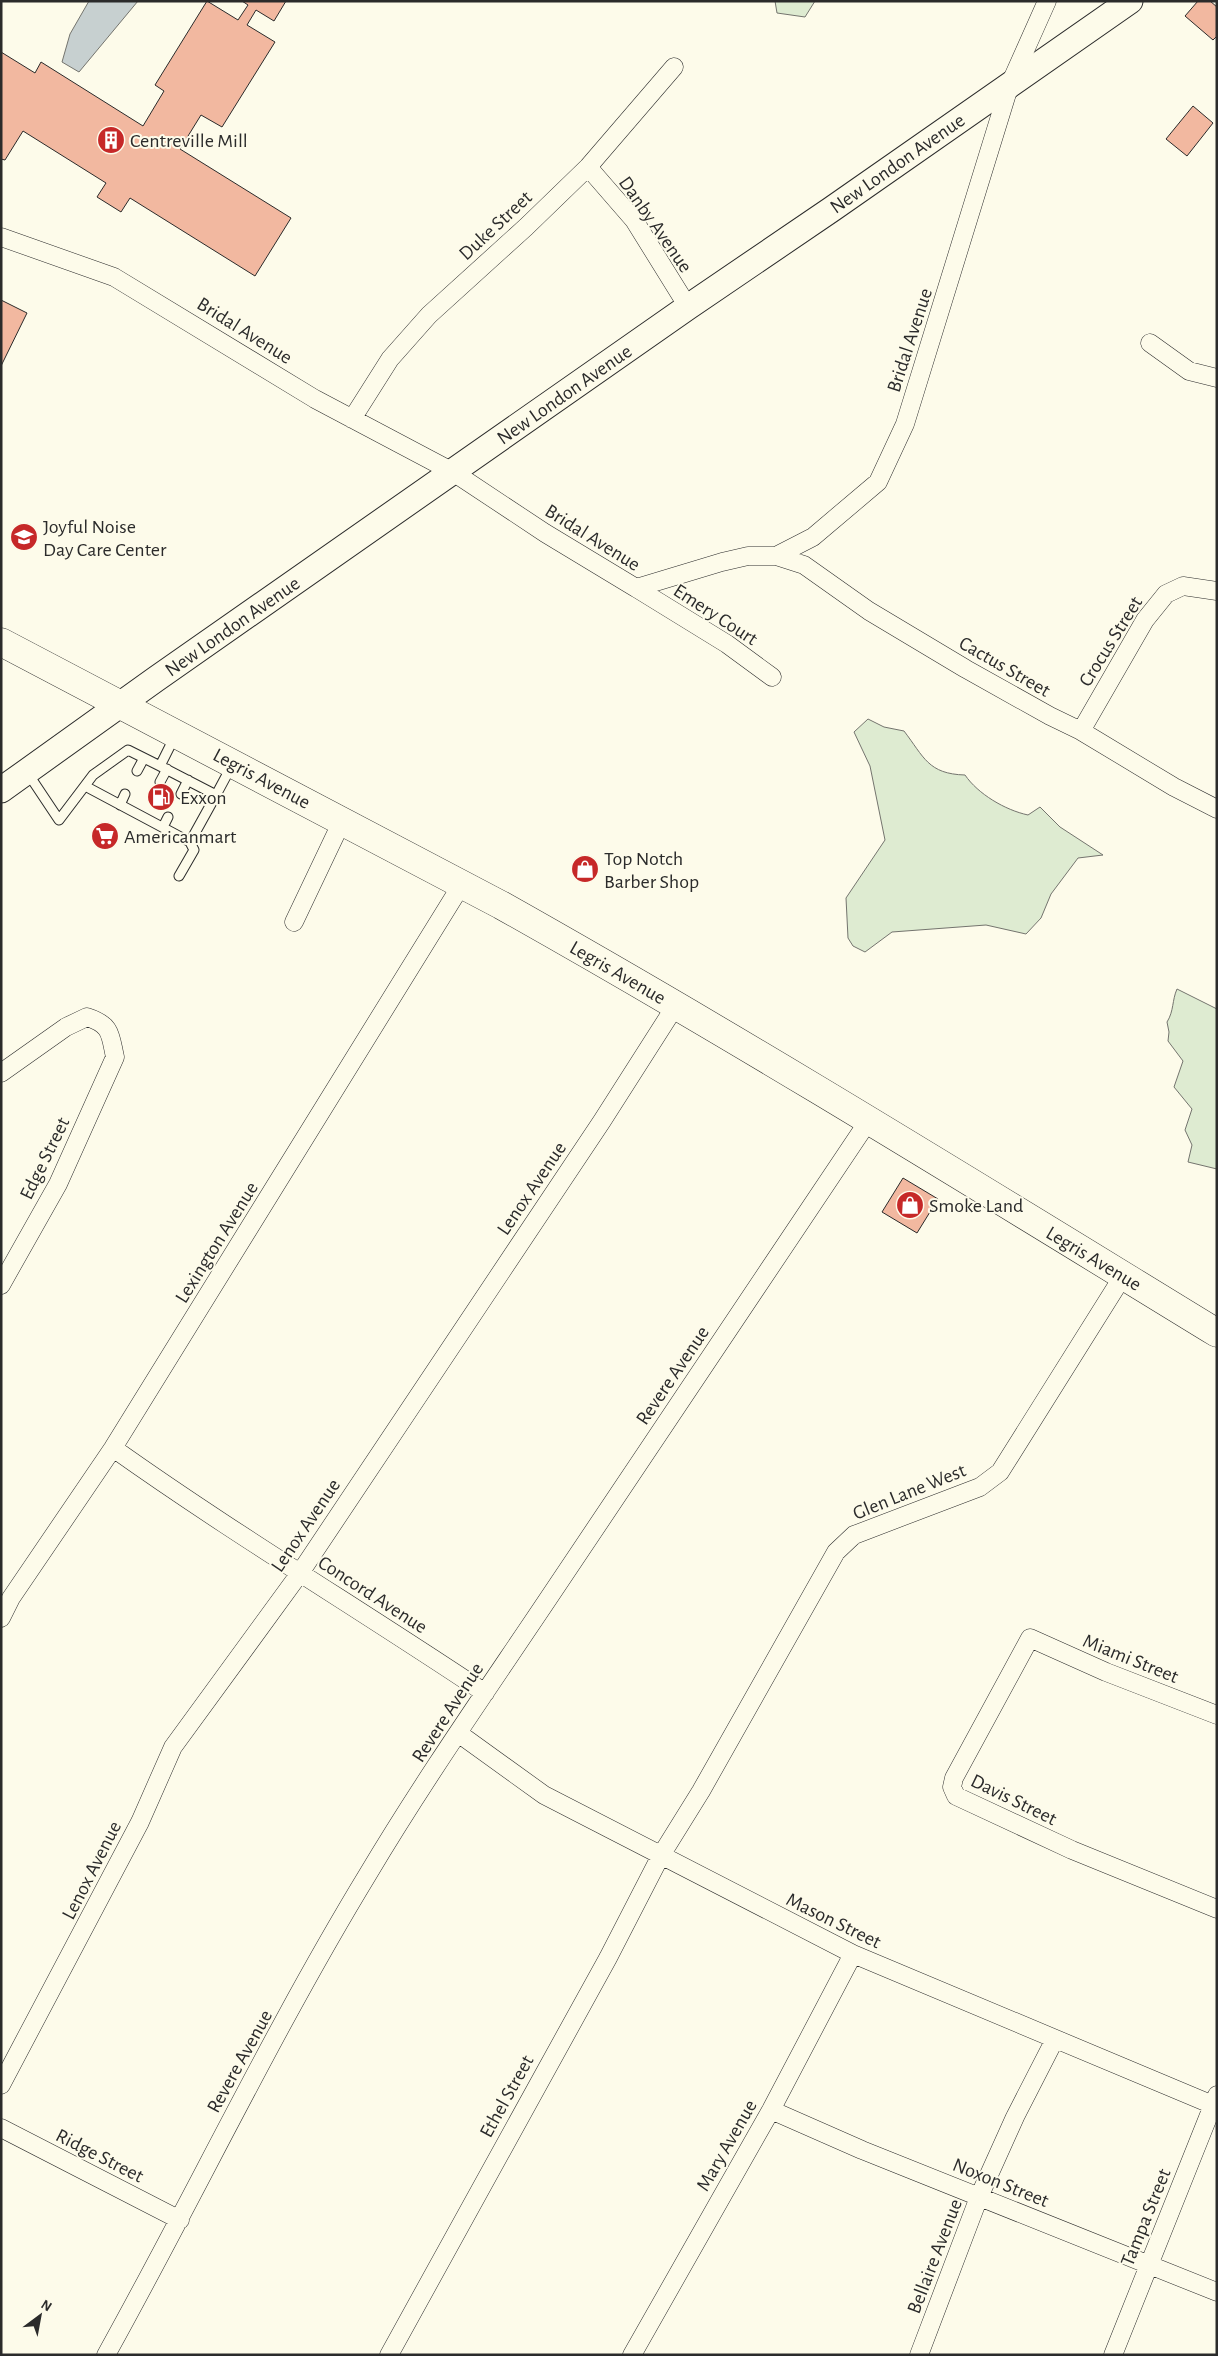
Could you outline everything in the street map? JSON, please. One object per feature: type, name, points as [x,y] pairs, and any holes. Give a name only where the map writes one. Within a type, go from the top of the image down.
[{"type":"main road","name":"New London Avenue","points":[[1,790],[119,705],[688,307],[1130,1]]},
{"type":"main road","name":"Legris Avenue","points":[[1,642],[462,884],[676,1006],[869,1120],[1217,1333]]},
{"type":"street","name":"Bridal Avenue","points":[[1,236],[114,277],[352,419],[454,472],[545,533],[636,588],[748,556],[776,556],[813,537],[852,506],[878,482],[905,424],[1010,84],[1047,1]]},
{"type":"street","name":"Duke Street","points":[[352,419],[390,359],[429,315],[526,227],[588,166],[674,67]]},
{"type":"street","name":"Danby Avenue","points":[[588,166],[634,220],[688,307]]},
{"type":"street","points":[[1150,343],[1189,371],[1217,378]]},
{"type":"street","name":"Cactus Street","points":[[776,556],[804,565],[869,611],[966,669],[1050,716],[1081,731],[1217,810]]},
{"type":"street","name":"Crocus Street","points":[[1081,731],[1144,620],[1166,594],[1183,586],[1217,592]]},
{"type":"street","name":"Emery Court","points":[[636,588],[727,644],[772,677]]},
{"type":"street","points":[[294,922],[342,821]]},
{"type":"street","name":"Lexington Avenue","points":[[1,1618],[6,1596],[113,1448],[462,884]]},
{"type":"street","name":"Lenox Avenue","points":[[1,2085],[122,1856],[173,1747],[300,1573],[602,1121],[676,1006]]},
{"type":"street","name":"Edge Street","points":[[1,1073],[66,1027],[87,1017],[100,1021],[112,1037],[115,1057],[58,1184],[2,1277]]},
{"type":"street","name":"Revere Avenue","points":[[106,2355],[180,2220],[222,2135],[316,1962],[368,1872],[458,1733],[869,1120]]},
{"type":"street","name":"Glen Lane West","points":[[660,1857],[700,1791],[836,1552],[854,1535],[980,1487],[1000,1472],[1123,1276]]},
{"type":"street","name":"Concord Avenue","points":[[113,1448],[197,1508],[485,1693]]},
{"type":"street","name":"Miami Street","points":[[1030,1638],[1106,1672],[1217,1715]]},
{"type":"street","name":"Davis Street","points":[[1030,1638],[954,1778],[952,1787],[956,1796],[1072,1850],[1217,1908]]},
{"type":"street","name":"Mason Street","points":[[458,1733],[544,1796],[660,1857],[853,1954],[1055,2039],[1215,2100]]},
{"type":"street","name":"Ethel Street","points":[[389,2355],[608,1958],[660,1857]]},
{"type":"street","name":"Mary Avenue","points":[[632,2355],[771,2110],[853,1954]]},
{"type":"street","name":"Bellaire Avenue","points":[[919,2355],[979,2197],[1015,2117],[1055,2039]]},
{"type":"street","name":"Tampa Street","points":[[1113,2355],[1215,2100]]},
{"type":"street","name":"Noxon Street","points":[[771,2110],[862,2150],[1149,2263],[1217,2292]]},
{"type":"street","name":"Ridge Street","points":[[1,2128],[180,2220]]},
{"type":"lane","points":[[160,782],[163,767],[176,734]]},
{"type":"lane","points":[[27,772],[59,820],[94,775],[128,750],[216,794]]},
{"type":"lane","points":[[137,771],[144,758]]},
{"type":"lane","points":[[190,842],[233,763]]},
{"type":"lane","points":[[181,794],[188,780]]},
{"type":"lane","points":[[85,786],[190,842],[194,850],[179,876]]},
{"type":"lane","points":[[120,805],[125,794]]},
{"type":"lane","points":[[142,816],[146,807]]},
{"type":"lane","points":[[163,827],[168,817]]},
{"type":"green space","points":[[775,1],[815,1],[805,17],[777,13]]},
{"type":"green space","points":[[868,719],[884,727],[904,731],[928,762],[943,771],[965,775],[977,789],[1001,805],[1028,815],[1040,807],[1060,827],[1103,855],[1078,858],[1051,894],[1041,918],[1026,934],[986,925],[892,932],[865,952],[853,946],[848,938],[846,898],[885,840],[870,766],[854,732]]},
{"type":"green space","points":[[1177,989],[1217,1009],[1217,1169],[1188,1162],[1192,1145],[1185,1130],[1192,1109],[1174,1087],[1183,1061],[1168,1041],[1167,1022],[1171,1014]]},
{"type":"shaded area","points":[[89,1],[138,1],[79,72],[62,62],[70,34]]},
{"type":"building","name":"Centreville Mill","points":[[207,1],[238,20],[248,5],[242,1],[286,1],[274,21],[256,10],[247,25],[275,42],[222,127],[201,115],[180,149],[291,218],[255,276],[130,198],[121,212],[97,197],[106,183],[23,131],[5,160],[1,159],[1,52],[35,73],[41,62],[143,126],[164,91],[155,85]]},
{"type":"building","points":[[1198,1],[1210,1],[1217,7],[1217,36],[1213,40],[1185,16]]},
{"type":"building","points":[[1193,106],[1213,123],[1187,156],[1166,139]]},
{"type":"building","points":[[1,300],[27,313],[1,366]]},
{"type":"building","name":"Smoke Land","points":[[903,1178],[938,1199],[917,1233],[882,1212]]},
{"type":"place","name":"Centreville Mill","points":[[111,140]]},
{"type":"place","name":"Joyful Noise Day Care Center","points":[[24,537]]},
{"type":"place","name":"Exxon","points":[[161,797]]},
{"type":"place","name":"Americanmart","points":[[105,836]]},
{"type":"place","name":"Top Notch Barber Shop","points":[[585,869]]},
{"type":"place","name":"Smoke Land","points":[[910,1205]]}]
